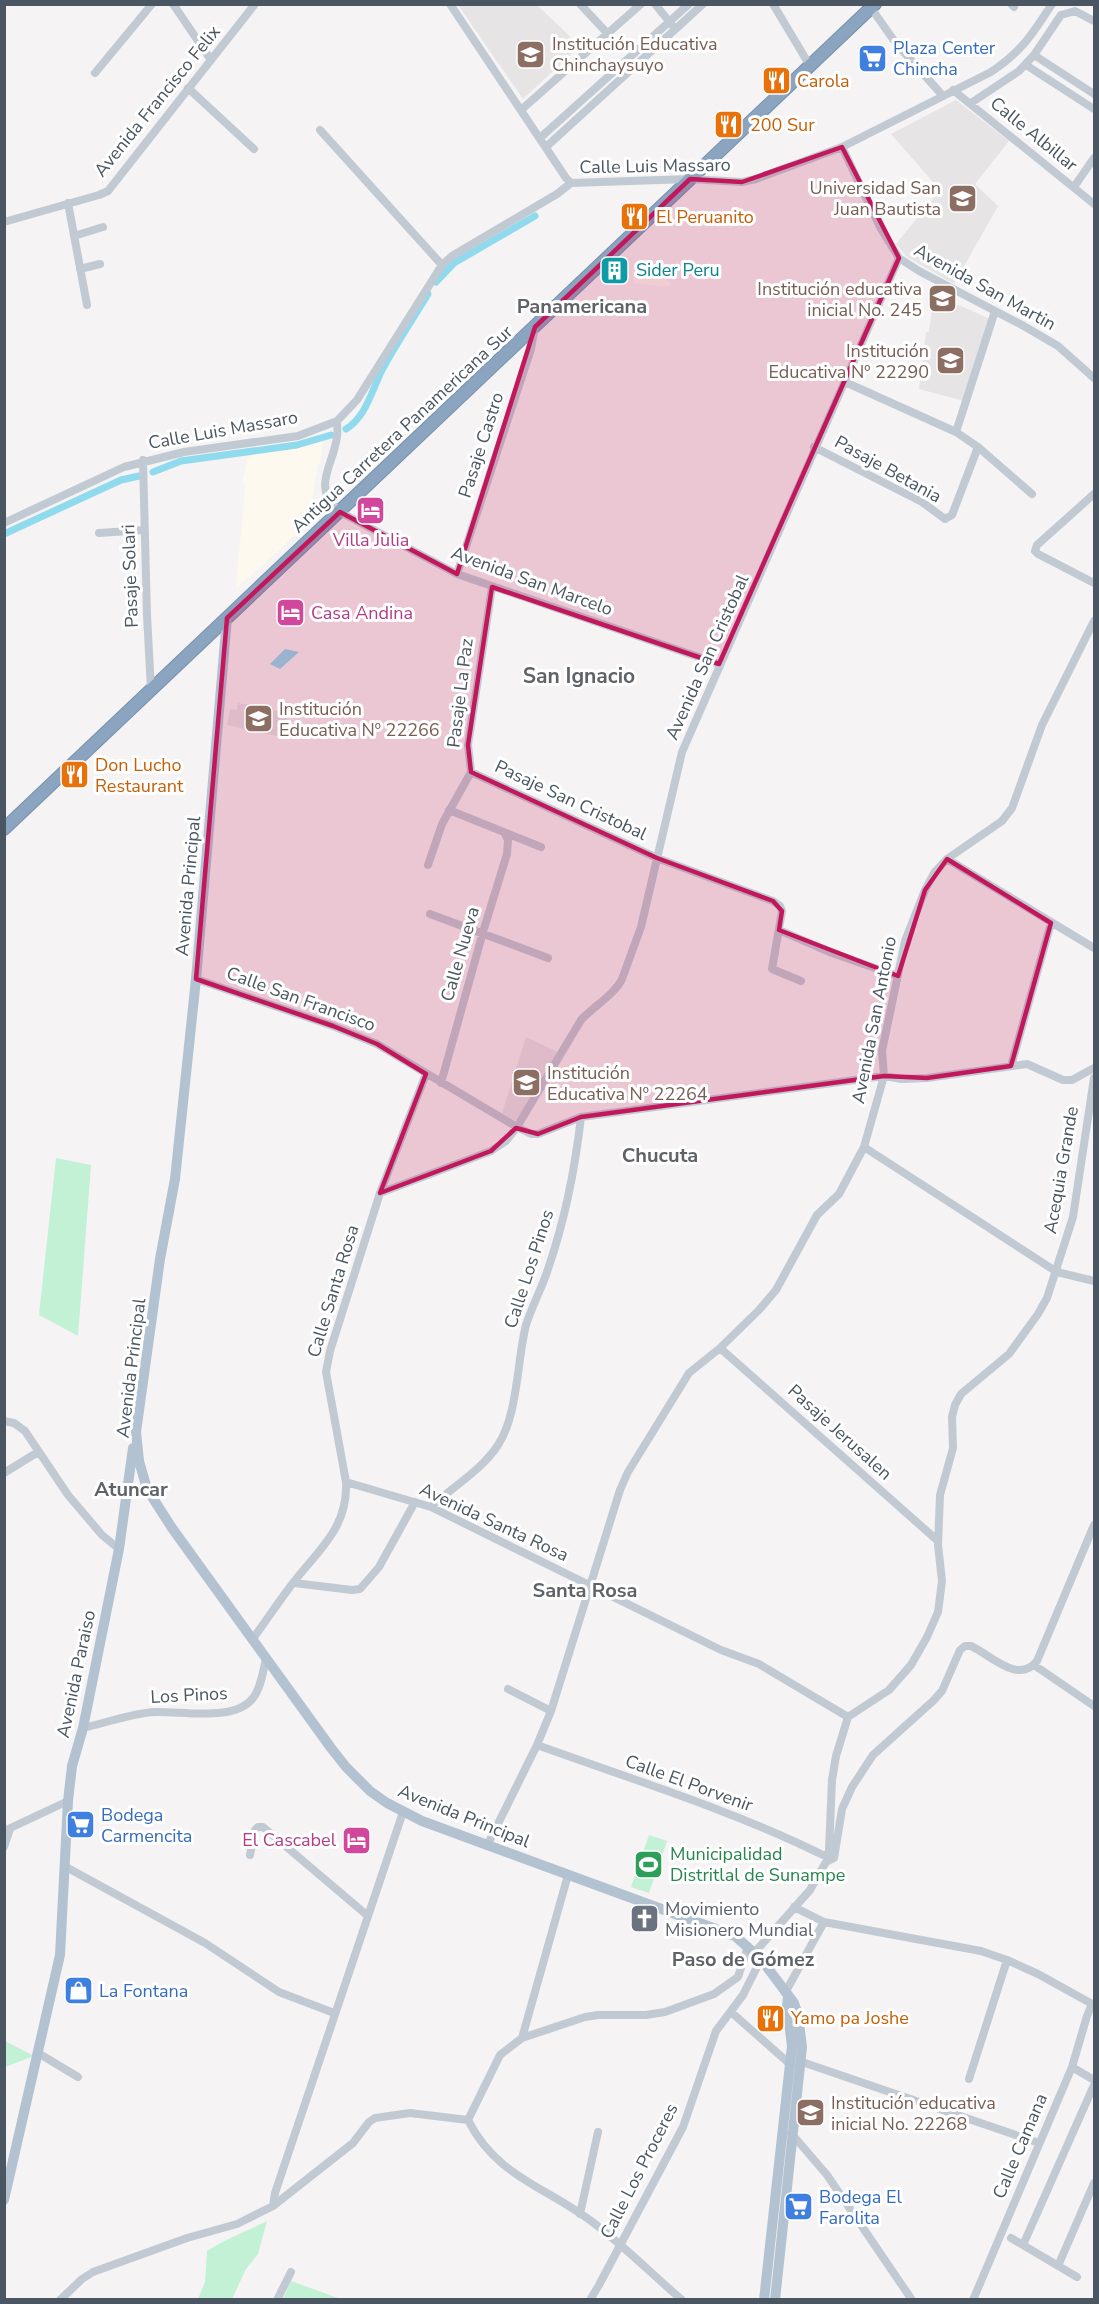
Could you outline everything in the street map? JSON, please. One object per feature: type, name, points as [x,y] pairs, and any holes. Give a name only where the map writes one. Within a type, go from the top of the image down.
[{"type":"highway","name":"Antigua Carretera Panamericana Sur","points":[[4,829],[872,6]]},
{"type":"main road","name":"Avenida Principal","points":[[227,618],[196,980],[175,1179],[160,1259],[136,1432],[139,1461],[147,1489],[172,1528],[266,1659],[346,1767],[370,1791],[403,1812],[488,1846],[728,1933],[754,1952],[794,2003],[798,2015],[802,2062],[775,2300]]},
{"type":"main road","name":"Avenida Paraiso","points":[[4,2200],[57,1970],[63,1923],[68,1801],[72,1767],[83,1728],[119,1549],[136,1432]]},
{"type":"main road","points":[[128,1490],[135,1487],[147,1489]]},
{"type":"main road","points":[[764,2300],[792,2046],[787,1995]]},
{"type":"street","points":[[95,74],[152,4]]},
{"type":"street","points":[[173,4],[211,60]]},
{"type":"street","name":"Avenida Francisco Felix","points":[[4,222],[99,195],[111,188],[255,4]]},
{"type":"street","points":[[450,4],[566,178],[572,183]]},
{"type":"street","points":[[579,4],[608,34]]},
{"type":"street","points":[[521,110],[641,4]]},
{"type":"street","points":[[655,4],[676,29]]},
{"type":"street","points":[[540,138],[689,4]]},
{"type":"street","points":[[546,147],[703,4]]},
{"type":"street","points":[[773,4],[810,66]]},
{"type":"street","name":"Calle Luis Massaro","points":[[4,523],[124,466],[143,460],[298,436],[337,421],[352,408],[442,265],[452,256],[558,194],[572,183],[690,179],[749,181],[842,147],[990,72],[1013,57],[1030,38],[1052,4]]},
{"type":"street","points":[[872,6],[895,42],[943,96]]},
{"type":"street","points":[[971,103],[1026,65],[1061,15],[1075,11],[1095,21]]},
{"type":"street","points":[[1034,55],[1095,94]]},
{"type":"street","points":[[1026,65],[1095,109]]},
{"type":"street","points":[[188,88],[254,149]]},
{"type":"street","name":"Calle Albillar","points":[[952,90],[1095,204]]},
{"type":"street","points":[[320,130],[442,265]]},
{"type":"street","name":"Avenida San Martin","points":[[842,147],[881,229],[899,258],[1058,346],[1095,378]]},
{"type":"street","points":[[1074,187],[1095,158]]},
{"type":"street","points":[[68,203],[87,304]]},
{"type":"street","points":[[74,236],[104,227]]},
{"type":"street","name":"Avenida San Cristobal","points":[[380,1193],[490,1151],[506,1142],[581,1020],[619,986],[640,927],[682,753],[814,447],[899,258]]},
{"type":"street","points":[[80,269],[100,264]]},
{"type":"street","points":[[956,432],[995,311]]},
{"type":"street","name":"Pasaje Castro","points":[[457,574],[531,349],[535,327]]},
{"type":"street","points":[[845,382],[956,432],[978,447],[1032,494]]},
{"type":"street","points":[[337,421],[337,436],[325,473],[325,484],[331,504],[340,512]]},
{"type":"street","name":"Pasaje Betania","points":[[814,447],[921,502],[945,519],[952,515],[978,447]]},
{"type":"street","name":"Pasaje Solari","points":[[143,460],[151,690]]},
{"type":"street","points":[[1094,581],[1038,554],[1035,550],[1037,544],[1095,494]]},
{"type":"street","name":"Avenida San Marcelo","points":[[340,512],[457,574],[719,664]]},
{"type":"street","points":[[99,533],[144,530]]},
{"type":"street","name":"Pasaje La Paz","points":[[428,865],[449,810],[471,772],[468,745],[492,587]]},
{"type":"street","name":"Avenida San Antonio","points":[[488,1846],[537,1744],[550,1711],[620,1490],[628,1472],[689,1373],[759,1310],[776,1290],[817,1215],[839,1194],[864,1147],[884,1076],[882,1051],[905,941],[925,890],[934,873],[946,859],[1002,821],[1012,808],[1042,725],[1095,621]]},
{"type":"street","name":"Pasaje San Cristobal","points":[[471,772],[657,858],[773,901],[780,906],[782,911],[779,930]]},
{"type":"street","points":[[449,810],[541,848]]},
{"type":"street","name":"Calle Nueva","points":[[441,1083],[507,854],[508,840],[505,834]]},
{"type":"street","points":[[946,859],[1095,948]]},
{"type":"street","points":[[430,914],[548,958]]},
{"type":"street","points":[[1011,1066],[1051,923]]},
{"type":"street","points":[[801,981],[772,969],[779,930],[832,954],[898,976]]},
{"type":"street","name":"Calle San Francisco","points":[[196,980],[366,1039],[517,1127]]},
{"type":"street","points":[[517,1127],[531,1134],[538,1134],[581,1117],[884,1076],[902,1079],[927,1078],[1028,1064],[1063,1080],[1072,1080],[1095,1068]]},
{"type":"street","name":"Calle Santa Rosa","points":[[252,1640],[329,1539],[344,1511],[347,1499],[346,1482],[326,1372],[330,1351],[380,1193],[426,1074]]},
{"type":"street","name":"Acequia Grande","points":[[848,1717],[889,1690],[910,1665],[927,1637],[938,1612],[942,1581],[938,1541],[940,1495],[953,1448],[952,1417],[955,1405],[961,1394],[1009,1354],[1038,1314],[1057,1272],[1073,1217],[1095,1078]]},
{"type":"street","name":"Calle Los Pinos","points":[[430,1507],[486,1460],[498,1445],[507,1427],[526,1325],[548,1269],[564,1214],[575,1167],[581,1117]]},
{"type":"street","points":[[864,1147],[1057,1272],[1095,1281]]},
{"type":"street","name":"Pasaje Jerusalen","points":[[720,1347],[938,1541]]},
{"type":"street","points":[[4,1421],[21,1427],[79,1510],[102,1535],[119,1549]]},
{"type":"street","points":[[4,1473],[38,1452]]},
{"type":"street","name":"Avenida Santa Rosa","points":[[346,1482],[430,1507],[721,1650],[759,1664],[848,1717]]},
{"type":"street","points":[[294,1583],[360,1589],[379,1567],[415,1502]]},
{"type":"street","points":[[826,1859],[834,1858],[842,1809],[858,1778],[873,1755],[937,1696],[960,1650],[965,1646],[971,1646],[1014,1670],[1023,1671],[1034,1665],[1094,1531]]},
{"type":"street","name":"Los Pinos","points":[[83,1728],[153,1712],[205,1713],[238,1709],[254,1698],[266,1659]]},
{"type":"street","points":[[1034,1665],[1095,1706]]},
{"type":"street","points":[[508,1689],[550,1711]]},
{"type":"street","points":[[468,2120],[500,2055],[522,2038],[585,2017],[656,2013],[714,1994],[734,1982],[754,1952],[810,1890],[826,1859],[832,1780],[836,1756],[848,1717]]},
{"type":"street","name":"Calle El Porvenir","points":[[537,1744],[793,1839],[826,1859]]},
{"type":"street","points":[[4,1847],[7,1830],[68,1801]]},
{"type":"street","points":[[273,2206],[275,2193],[334,2013],[403,1812]]},
{"type":"street","points":[[250,1855],[255,1830],[263,1827],[368,1916]]},
{"type":"street","points":[[66,1867],[205,1943],[279,1992],[334,2013]]},
{"type":"street","points":[[522,2038],[568,1875]]},
{"type":"street","points":[[794,1906],[824,1922],[981,1951],[1007,1960],[1093,2005]]},
{"type":"street","points":[[787,1995],[824,1922]]},
{"type":"street","name":"Calle Los Proceres","points":[[590,2300],[683,2127],[716,2031],[743,1995],[754,1952]]},
{"type":"street","points":[[969,2079],[1007,1960]]},
{"type":"street","name":"Calle Camana","points":[[973,2300],[1072,2067],[1093,2005]]},
{"type":"street","points":[[731,2012],[790,2065]]},
{"type":"street","points":[[38,2053],[78,2077]]},
{"type":"street","points":[[802,2062],[1039,2144]]},
{"type":"street","points":[[1072,2067],[1095,2080]]},
{"type":"street","points":[[1023,2245],[1095,2085]]},
{"type":"street","points":[[60,2300],[93,2272],[187,2238],[237,2224],[273,2206],[353,2143],[369,2122],[375,2118],[410,2113],[468,2120]]},
{"type":"street","points":[[468,2120],[484,2145],[513,2173],[580,2214],[682,2300]]},
{"type":"street","points":[[784,2127],[793,2134],[828,2175],[912,2300]]},
{"type":"street","points":[[580,2214],[598,2132]]},
{"type":"street","points":[[1058,2266],[1095,2183]]},
{"type":"street","points":[[1011,2238],[1077,2277]]},
{"type":"street","points":[[278,2300],[291,2272]]},
{"type":"highlighted area","points":[[842,147],[899,258],[719,664],[492,587],[468,745],[471,772],[657,858],[773,901],[782,911],[779,930],[898,976],[925,890],[947,859],[1051,923],[1011,1066],[927,1078],[884,1076],[581,1117],[538,1134],[516,1128],[491,1151],[380,1193],[426,1074],[377,1044],[333,1026],[196,979],[227,618],[340,512],[457,574],[535,327],[690,179],[742,182]]},
{"type":"shaded area","name":"Institución Educativa Chinchaysuyo","points":[[458,5],[537,5],[580,46],[523,99]]},
{"type":"shaded area","name":"Universidad San Juan Bautista","points":[[956,100],[1009,141],[975,184],[998,206],[954,284],[907,257],[896,244],[940,190],[891,134]]},
{"type":"shaded area","points":[[644,259],[670,283],[669,287],[634,283],[632,270],[638,273],[642,271]]},
{"type":"shaded area","name":"Institución Educativa Nº 22290","points":[[931,298],[961,306],[990,319],[964,401],[919,389],[926,332],[929,332],[933,302],[930,301]]},
{"type":"shaded area","points":[[323,438],[308,523],[236,589],[245,486],[242,482],[247,460],[252,453]]},
{"type":"shaded area","name":"Institución Educativa Nº 22266","points":[[238,703],[288,713],[286,738],[227,725],[230,709],[237,710]]},
{"type":"shaded area","name":"Institución Educativa Nº 22264","points":[[526,1037],[558,1052],[518,1120],[514,1120],[502,1113]]},
{"type":"green space","points":[[56,1158],[91,1165],[78,1336],[39,1315]]},
{"type":"green space","name":"Municipalidad Distritlal de Sunampe","points":[[649,1835],[667,1841],[649,1893],[631,1887]]},
{"type":"green space","points":[[5,2041],[34,2056],[5,2067]]},
{"type":"green space","points":[[267,2221],[258,2254],[246,2269],[232,2299],[198,2299],[205,2282],[207,2251]]},
{"type":"green space","points":[[291,2281],[341,2299],[283,2299]]},
{"type":"water","points":[[285,649],[299,652],[280,669],[270,664]]},
{"type":"waterway","points":[[436,282],[454,263],[535,216]]},
{"type":"waterway","points":[[346,429],[359,418],[364,410],[382,370],[428,294]]},
{"type":"waterway","points":[[153,472],[181,461],[297,445],[331,435]]},
{"type":"waterway","points":[[4,534],[121,480],[139,476]]},
{"type":"place","name":"Institución Educativa Chinchaysuyo","points":[[531,54]]},
{"type":"place","name":"Plaza Center Chincha","points":[[872,58]]},
{"type":"place","name":"Carola","points":[[776,81]]},
{"type":"place","name":"200 Sur","points":[[729,125]]},
{"type":"place","name":"Universidad San Juan Bautista","points":[[962,198]]},
{"type":"place","name":"El Peruanito","points":[[635,217]]},
{"type":"place","name":"Sider Peru","points":[[615,270]]},
{"type":"place","name":"Institución educativa inicial No. 245","points":[[943,299]]},
{"type":"place","name":"Institución Educativa Nº 22290","points":[[950,361]]},
{"type":"place","name":"Villa Julia","points":[[371,511]]},
{"type":"place","name":"Casa Andina","points":[[290,613]]},
{"type":"place","name":"Institución Educativa Nº 22266","points":[[258,719]]},
{"type":"place","name":"Don Lucho Restaurant","points":[[74,775]]},
{"type":"place","name":"Institución Educativa Nº 22264","points":[[526,1083]]},
{"type":"place","name":"Bodega Carmencita","points":[[80,1825]]},
{"type":"place","name":"El Cascabel","points":[[357,1840]]},
{"type":"place","name":"Municipalidad Distritlal de Sunampe","points":[[649,1864]]},
{"type":"place","name":"Movimiento Misionero Mundial","points":[[644,1919]]},
{"type":"place","name":"La Fontana","points":[[78,1991]]},
{"type":"place","name":"Yamo pa Joshe","points":[[770,2018]]},
{"type":"place","name":"Institución educativa inicial No. 22268","points":[[810,2113]]},
{"type":"place","name":"Bodega El Farolita","points":[[798,2207]]},
{"type":"district","name":"Panamericana","points":[[582,306]]},
{"type":"district","name":"San Ignacio","points":[[579,676]]},
{"type":"district","name":"Chucuta","points":[[660,1155]]},
{"type":"district","name":"Atuncar","points":[[131,1489]]},
{"type":"district","name":"Santa Rosa","points":[[585,1590]]},
{"type":"district","name":"Paso de Gómez","points":[[743,1959]]}]
